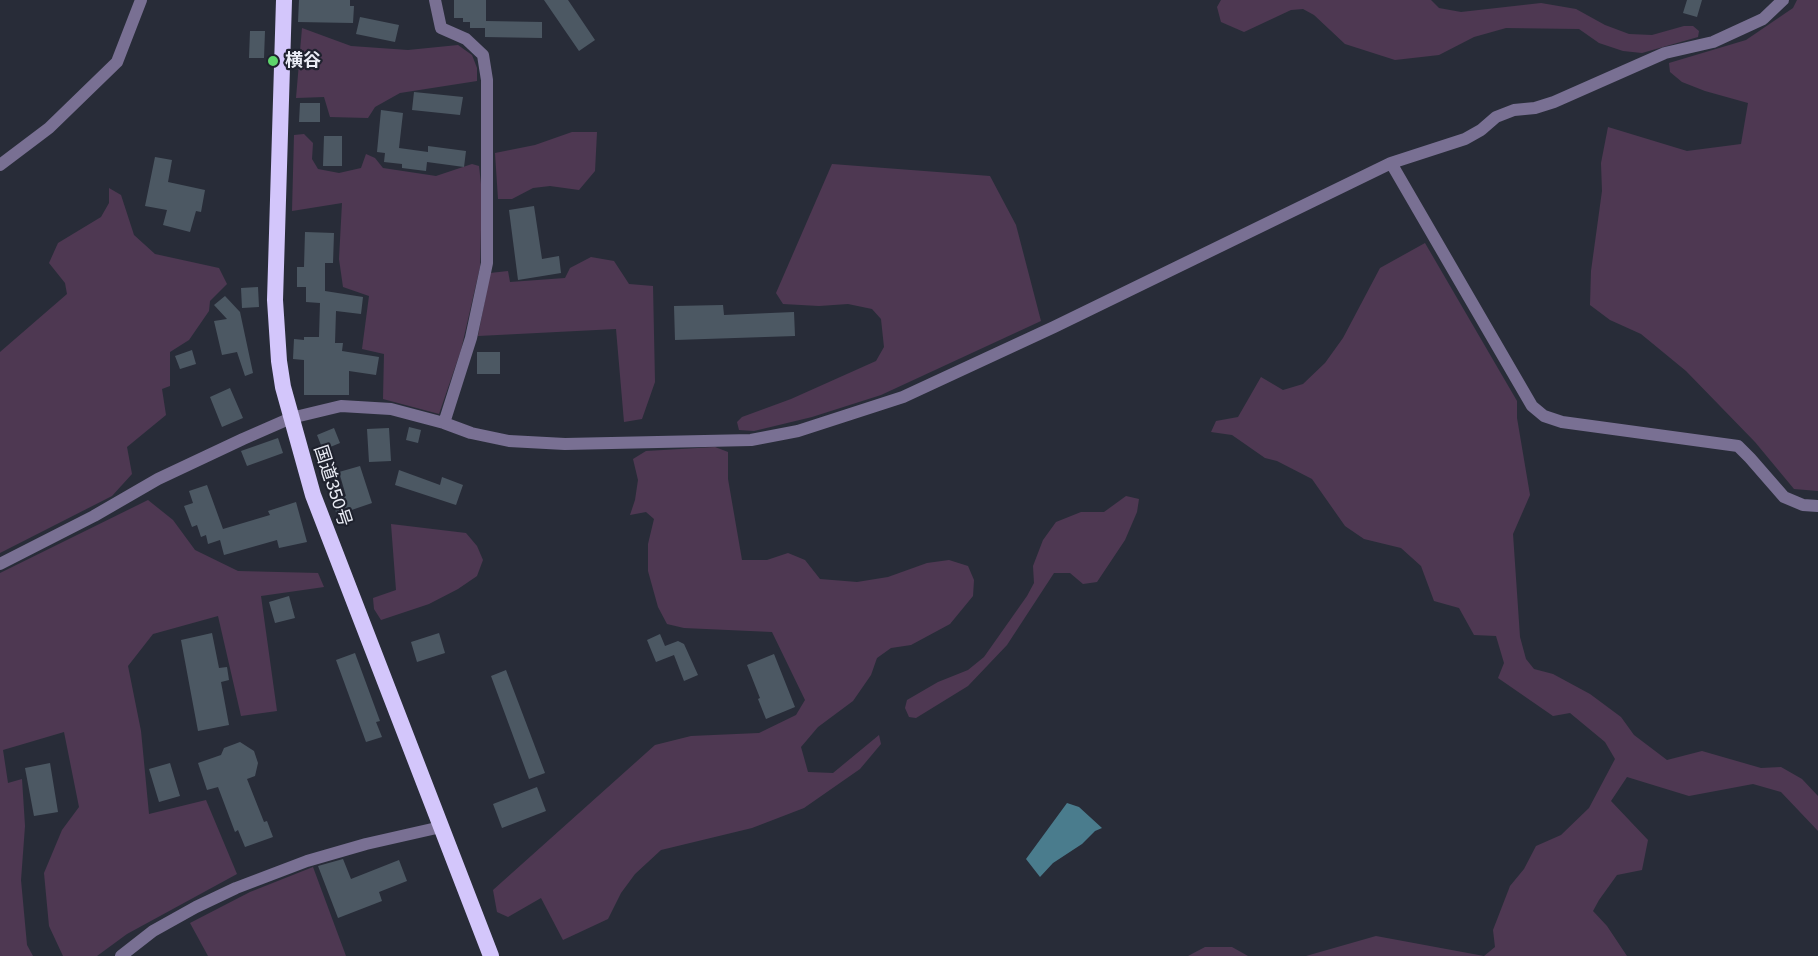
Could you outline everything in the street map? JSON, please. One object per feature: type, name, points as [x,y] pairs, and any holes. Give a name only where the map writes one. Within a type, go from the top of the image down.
[{"type":"highway","name":"国道350号","points":[[284,0],[275,300],[279,360],[291,418],[317,506],[491,956]]},
{"type":"street","points":[[0,165],[49,128],[117,62],[141,0]]},
{"type":"street","points":[[435,0],[441,28],[466,39],[483,55],[487,81],[487,264],[471,338],[444,423]]},
{"type":"street","points":[[0,564],[94,516],[158,479],[291,418],[341,406],[391,410],[444,423],[471,433],[509,441],[565,444],[751,440],[798,430],[903,397],[1054,327],[1391,163],[1465,139],[1481,130],[1496,117],[1514,110],[1535,108],[1554,102],[1665,53],[1721,39],[1763,19],[1781,1]]},
{"type":"street","points":[[1391,163],[1532,406],[1545,416],[1562,422],[1737,446],[1784,497],[1803,505],[1818,506]]},
{"type":"street","points":[[121,956],[153,931],[236,888],[307,861],[366,844],[441,827]]},
{"type":"shaded area","points":[[1221,0],[1431,0],[1439,8],[1461,12],[1541,3],[1576,9],[1605,25],[1629,34],[1652,35],[1684,26],[1693,26],[1699,31],[1698,37],[1642,53],[1623,51],[1599,43],[1579,29],[1506,28],[1474,37],[1439,55],[1395,60],[1345,44],[1314,15],[1303,9],[1291,10],[1244,32],[1221,22],[1217,7]]},
{"type":"shaded area","points":[[1797,0],[1818,0],[1818,491],[1794,489],[1755,442],[1686,371],[1641,334],[1610,320],[1590,305],[1591,271],[1602,191],[1601,163],[1608,127],[1687,151],[1741,144],[1748,103],[1682,82],[1670,72],[1669,63],[1746,40],[1793,8]]},
{"type":"shaded area","points":[[302,28],[351,46],[408,50],[458,45],[472,55],[477,68],[477,81],[400,93],[375,107],[368,118],[330,117],[324,97],[296,98]]},
{"type":"shaded area","points":[[572,132],[597,132],[595,171],[579,190],[550,186],[533,188],[512,199],[498,199],[495,153],[535,145]]},
{"type":"shaded area","points":[[304,134],[313,143],[312,159],[318,169],[339,173],[361,168],[366,154],[375,158],[383,168],[436,176],[472,164],[479,166],[482,193],[480,267],[461,350],[439,414],[383,399],[384,354],[362,349],[369,296],[343,287],[339,259],[342,203],[292,211],[294,135]]},
{"type":"shaded area","points":[[832,164],[990,176],[1016,225],[1041,321],[881,395],[812,417],[754,431],[739,430],[737,422],[742,417],[791,399],[876,361],[884,347],[881,319],[872,309],[848,304],[819,306],[783,304],[776,293]]},
{"type":"shaded area","points":[[109,188],[121,195],[134,235],[155,254],[219,268],[227,284],[210,301],[209,311],[189,340],[170,352],[170,386],[162,389],[166,415],[127,447],[132,474],[112,496],[0,553],[0,352],[67,294],[65,283],[49,263],[58,243],[101,217],[109,203]]},
{"type":"shaded area","points":[[1425,243],[1517,401],[1517,418],[1530,495],[1513,534],[1520,637],[1526,659],[1534,669],[1553,674],[1590,694],[1621,717],[1634,735],[1667,760],[1702,751],[1761,768],[1781,767],[1802,779],[1818,796],[1818,831],[1781,792],[1753,784],[1689,796],[1627,777],[1611,801],[1648,840],[1642,870],[1617,875],[1593,911],[1607,926],[1627,956],[1484,956],[1495,947],[1493,930],[1510,886],[1524,869],[1536,846],[1561,835],[1589,808],[1615,759],[1605,742],[1570,713],[1553,716],[1498,678],[1504,663],[1496,636],[1474,635],[1459,608],[1434,601],[1421,566],[1401,548],[1364,539],[1345,526],[1312,479],[1277,461],[1265,458],[1232,435],[1211,432],[1216,421],[1238,417],[1261,377],[1283,390],[1303,384],[1325,363],[1343,338],[1380,268]]},
{"type":"shaded area","points":[[591,257],[614,261],[629,284],[653,286],[655,382],[642,419],[624,422],[616,329],[478,336],[490,273],[508,271],[510,282],[565,278],[570,268]]},
{"type":"shaded area","points":[[715,447],[728,452],[728,479],[742,560],[767,560],[788,553],[805,560],[820,579],[857,582],[888,577],[927,563],[949,560],[968,566],[974,580],[973,596],[950,624],[911,645],[891,648],[877,658],[871,675],[853,701],[818,727],[801,747],[808,772],[833,773],[879,735],[881,744],[860,769],[804,808],[752,828],[661,850],[635,874],[621,893],[608,919],[563,940],[541,898],[508,917],[497,912],[493,890],[655,745],[691,736],[759,733],[796,715],[805,700],[772,632],[684,628],[667,624],[658,607],[648,571],[648,544],[654,519],[646,512],[630,515],[638,480],[633,459],[646,451]]},
{"type":"shaded area","points":[[1126,496],[1139,499],[1137,512],[1125,540],[1097,582],[1083,584],[1070,573],[1054,573],[1007,645],[968,686],[916,718],[909,717],[905,708],[907,700],[938,682],[968,670],[984,657],[1034,583],[1033,566],[1043,540],[1056,522],[1081,512],[1104,512]]},
{"type":"shaded area","points":[[148,500],[173,520],[195,550],[238,571],[318,573],[324,587],[261,596],[277,711],[241,716],[218,616],[153,634],[128,666],[141,731],[149,814],[206,800],[237,874],[127,934],[97,956],[63,956],[49,926],[44,873],[62,830],[79,807],[64,732],[3,750],[8,783],[22,779],[25,826],[21,880],[27,945],[33,956],[0,956],[0,573]]},
{"type":"shaded area","points":[[391,524],[466,533],[477,546],[483,560],[477,576],[429,604],[381,620],[374,609],[373,598],[396,590]]},
{"type":"shaded area","points":[[313,867],[346,956],[208,956],[190,923],[250,892]]},
{"type":"shaded area","points":[[1376,936],[1484,956],[1306,956]]},
{"type":"shaded area","points":[[1205,947],[1232,947],[1248,956],[1188,956]]},
{"type":"water","points":[[1067,803],[1079,807],[1102,828],[1053,863],[1040,877],[1026,859]]},
{"type":"building","points":[[299,0],[350,0],[350,6],[354,6],[353,23],[298,22]]},
{"type":"building","points":[[454,0],[486,0],[486,21],[542,22],[542,38],[485,37],[485,28],[470,28],[470,22],[463,22],[463,18],[454,18]]},
{"type":"building","points":[[544,0],[568,0],[595,40],[579,51]]},
{"type":"building","points":[[1687,0],[1702,0],[1697,17],[1683,13]]},
{"type":"building","points":[[360,17],[399,25],[395,42],[356,34]]},
{"type":"building","points":[[250,31],[265,31],[264,58],[249,58]]},
{"type":"building","points":[[414,92],[463,97],[460,115],[412,110]]},
{"type":"building","points":[[300,103],[320,103],[320,122],[299,122]]},
{"type":"building","points":[[381,110],[403,113],[399,148],[428,152],[428,146],[466,151],[464,167],[427,162],[426,171],[402,168],[402,164],[384,162],[385,153],[377,152]]},
{"type":"building","points":[[324,136],[342,136],[342,166],[323,166]]},
{"type":"building","points":[[155,157],[172,160],[168,182],[205,190],[201,212],[196,211],[190,232],[163,225],[167,210],[145,206]]},
{"type":"building","points":[[534,206],[542,259],[559,256],[561,273],[518,280],[509,210]]},
{"type":"building","points":[[305,232],[334,233],[333,263],[325,263],[325,291],[363,297],[361,314],[336,311],[335,343],[343,343],[342,351],[379,357],[376,375],[349,371],[349,395],[304,395],[304,360],[293,359],[294,339],[319,337],[320,303],[306,302],[306,287],[297,287],[297,267],[304,267]]},
{"type":"building","points":[[258,287],[259,307],[242,308],[241,288]]},
{"type":"building","points":[[225,296],[240,312],[253,373],[245,376],[237,352],[222,355],[214,321],[227,319],[214,305]]},
{"type":"building","points":[[723,305],[724,315],[794,312],[795,336],[675,340],[674,306]]},
{"type":"building","points":[[192,350],[196,364],[180,369],[175,356]]},
{"type":"building","points":[[477,352],[500,352],[500,374],[477,374]]},
{"type":"building","points":[[230,388],[243,418],[222,427],[210,397]]},
{"type":"building","points":[[409,427],[421,430],[418,443],[406,440]]},
{"type":"building","points":[[334,428],[340,443],[323,450],[317,435]]},
{"type":"building","points":[[389,428],[391,461],[369,462],[367,429]]},
{"type":"building","points":[[278,438],[283,453],[247,466],[241,451]]},
{"type":"building","points":[[360,466],[372,503],[337,515],[332,501],[346,496],[339,472]]},
{"type":"building","points":[[399,470],[440,485],[442,477],[463,485],[456,505],[395,485]]},
{"type":"building","points":[[207,485],[223,529],[270,515],[268,511],[296,502],[307,542],[279,548],[277,540],[224,555],[220,540],[208,544],[206,535],[201,537],[197,525],[192,527],[184,506],[193,503],[189,491]]},
{"type":"building","points":[[289,596],[295,618],[275,623],[269,602]]},
{"type":"building","points":[[212,633],[219,668],[227,667],[229,680],[221,682],[229,725],[198,731],[181,640]]},
{"type":"building","points":[[439,633],[445,653],[417,662],[411,642]]},
{"type":"building","points":[[660,634],[665,646],[678,641],[684,644],[698,675],[684,681],[674,655],[656,662],[647,640]]},
{"type":"building","points":[[355,653],[380,721],[376,722],[382,737],[366,742],[336,660]]},
{"type":"building","points":[[774,654],[795,707],[766,719],[747,665]]},
{"type":"building","points":[[506,670],[545,773],[529,779],[491,676]]},
{"type":"building","points":[[240,742],[254,751],[258,763],[255,776],[247,779],[264,822],[267,821],[273,837],[245,847],[238,830],[235,832],[218,787],[207,790],[198,763],[221,755],[224,748]]},
{"type":"building","points":[[50,763],[58,812],[34,816],[25,768]]},
{"type":"building","points":[[170,763],[180,796],[159,802],[149,769]]},
{"type":"building","points":[[537,787],[546,811],[502,828],[493,804]]},
{"type":"building","points":[[343,859],[351,879],[399,860],[407,881],[379,892],[382,901],[338,918],[318,866]]},
{"type":"place","name":"横谷","points":[[273,61]]}]
